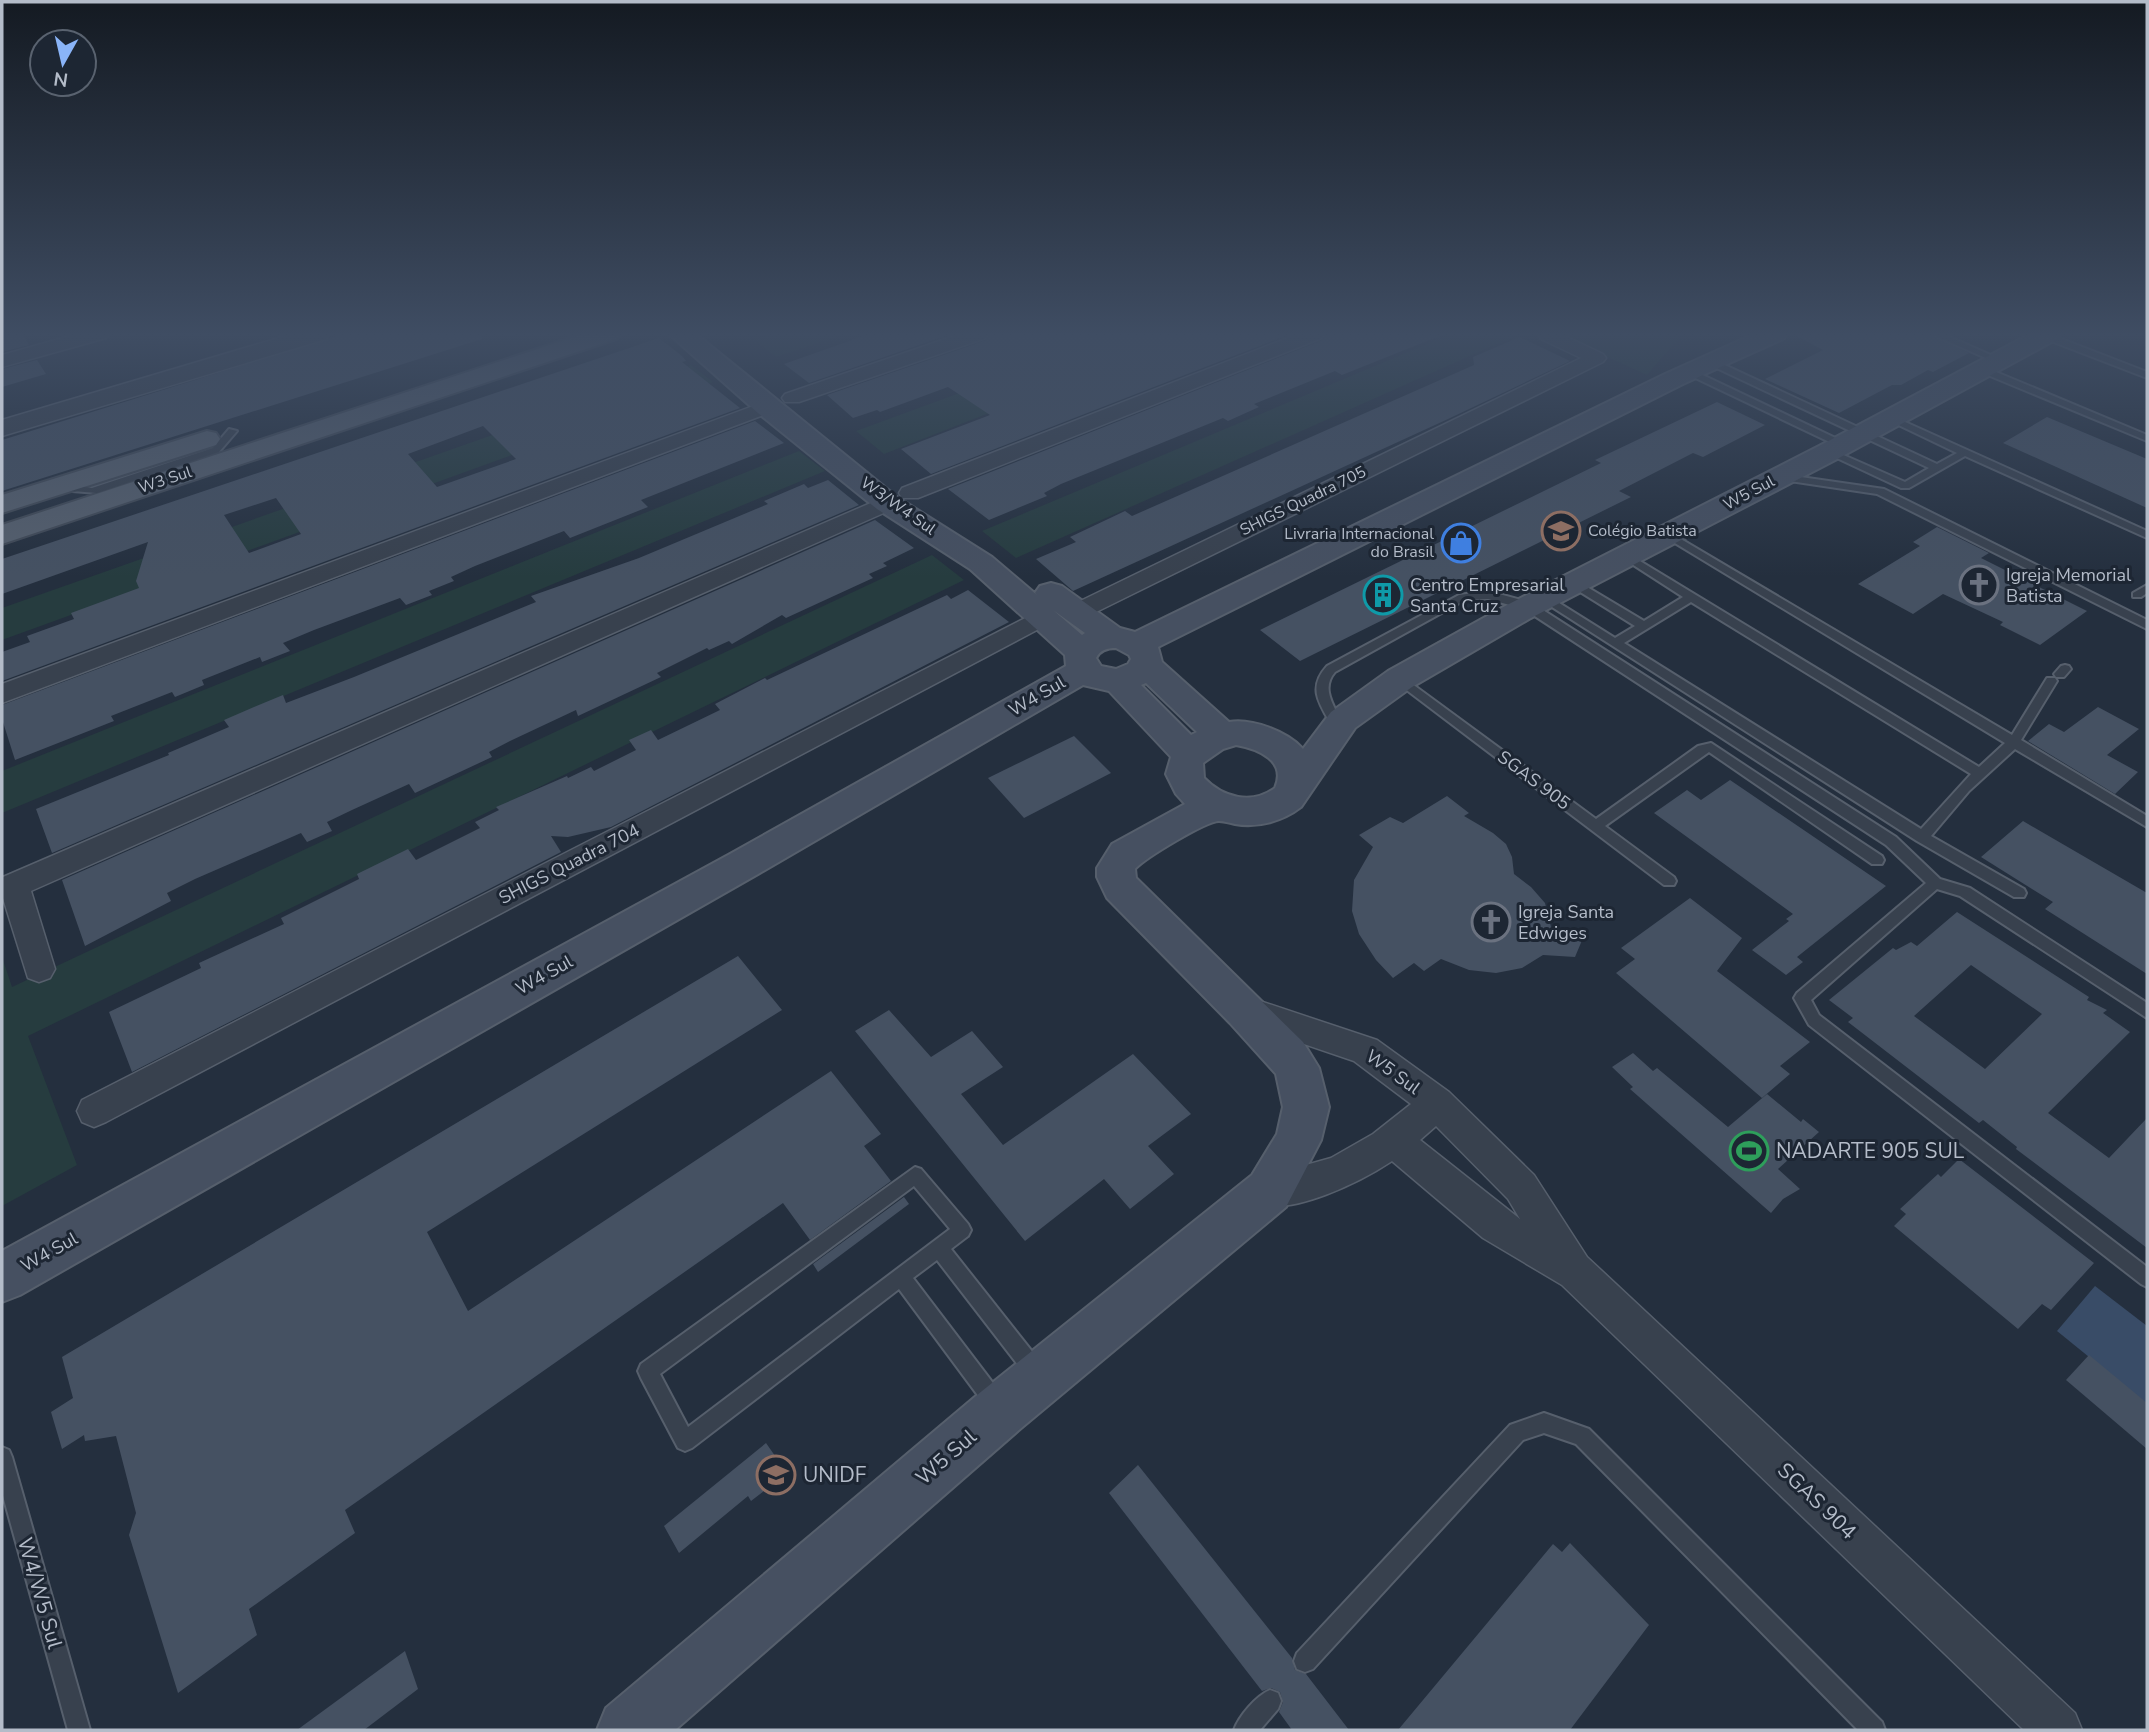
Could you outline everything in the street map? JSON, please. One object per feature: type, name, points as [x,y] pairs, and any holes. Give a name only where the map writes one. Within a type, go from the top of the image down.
[{"type":"main road","name":"W3 Sul","points":[[2,535],[295,424],[327,415]]},
{"type":"main road","name":"W3/W4 Sul","points":[[780,415],[841,451]]},
{"type":"main road","name":"W3/W4 Sul","points":[[808,415],[841,451],[899,498],[1075,612],[1113,658]]},
{"type":"main road","name":"W4 Sul","points":[[3,1270],[744,864],[1113,658],[1604,415]]},
{"type":"main road","name":"W5 Sul","points":[[1267,740],[1339,721],[1400,679],[1536,602],[1899,415]]},
{"type":"main road","name":"W3 Sul","points":[[2,504],[232,431],[295,424]]},
{"type":"main road","name":"W3/W4 Sul","points":[[993,558],[1043,617],[1113,658]]},
{"type":"main road","points":[[1113,658],[1221,735]]},
{"type":"main road","points":[[1113,658],[1189,754]]},
{"type":"main road","name":"W5 Sul","points":[[1295,787],[1339,721]]},
{"type":"main road","points":[[1236,733],[1267,740],[1287,754],[1296,771],[1295,787],[1283,802],[1262,811],[1238,812],[1214,806],[1191,788],[1186,776],[1189,754],[1197,745],[1221,735],[1236,733]]},
{"type":"main road","name":"W5 Sul","points":[[628,1730],[1021,1393],[1269,1191],[1298,1140],[1306,1107],[1297,1068],[1245,1010],[1121,887],[1115,873],[1118,862],[1130,850],[1214,806]]},
{"type":"street","points":[[2,428],[46,415]]},
{"type":"street","points":[[2,694],[746,415]]},
{"type":"street","points":[[39,969],[14,885],[899,498],[1110,415]]},
{"type":"street","name":"SHIGS Quadra 705","points":[[1075,612],[1479,415]]},
{"type":"street","name":"SHIGS Quadra 704","points":[[94,1111],[1043,617]]},
{"type":"street","name":"W5 Sul","points":[[1245,1010],[1365,1050],[1437,1103],[1395,1141],[1365,1160],[1326,1177],[1269,1191]]},
{"type":"street","name":"SGAS 904","points":[[1437,1103],[1521,1187],[1576,1272]]},
{"type":"street","name":"SGAS 904","points":[[1395,1141],[1496,1225],[1576,1272],[2058,1730]]},
{"type":"lane","points":[[1792,415],[1845,443],[1905,486],[1966,452]]},
{"type":"lane","points":[[1792,415],[1845,443],[1937,468]]},
{"type":"lane","points":[[2097,415],[2147,438]]},
{"type":"lane","points":[[1891,419],[2147,535]]},
{"type":"lane","points":[[1779,477],[1880,491],[2147,625]]},
{"type":"lane","points":[[1669,535],[2147,822]]},
{"type":"lane","points":[[1626,556],[1980,774]]},
{"type":"lane","points":[[1573,583],[1644,626]]},
{"type":"lane","points":[[1339,721],[1320,688],[1322,677],[1331,669],[1463,597],[1489,594],[1536,602],[1617,642],[1922,837],[2019,893]]},
{"type":"lane","points":[[1617,642],[1691,597]]},
{"type":"lane","points":[[1536,602],[1892,841],[1934,883],[1965,892],[2147,1011]]},
{"type":"lane","points":[[1922,837],[1980,774],[2013,743],[2059,675]]},
{"type":"lane","name":"SGAS 905","points":[[1400,679],[1669,881]]},
{"type":"lane","points":[[1595,825],[1703,749],[1711,747],[1877,860]]},
{"type":"lane","points":[[1934,883],[1802,998],[1814,1020],[2147,1278]]},
{"type":"lane","points":[[915,1175],[962,1230],[939,1248],[685,1441],[648,1371],[915,1175]]},
{"type":"lane","points":[[939,1248],[1021,1393]]},
{"type":"lane","points":[[901,1278],[1021,1393]]},
{"type":"lane","points":[[1305,1661],[1517,1432],[1544,1423],[1581,1436],[1874,1730]]},
{"type":"lane","name":"W4/W5 Sul","points":[[2,1457],[79,1730]]},
{"type":"lane","points":[[1245,1730],[1270,1701]]},
{"type":"green space","points":[[550,415],[623,415],[2,640],[2,608]]},
{"type":"green space","points":[[900,415],[985,415],[884,454],[856,431]]},
{"type":"green space","points":[[1259,415],[1338,415],[1016,558],[982,531]]},
{"type":"green space","points":[[799,451],[825,471],[2,813],[2,771]]},
{"type":"green space","points":[[932,555],[964,580],[28,1036],[77,1165],[2,1206],[2,957],[12,987]]},
{"type":"water","points":[[2095,1286],[2147,1326],[2147,1404],[2057,1331]]},
{"type":"building","points":[[83,415],[243,415],[2,491],[2,440]]},
{"type":"building","points":[[431,415],[722,415],[2,681],[2,652],[30,642],[27,636],[74,619],[71,613],[139,588],[136,581],[148,542],[2,594],[2,559]],"holes":[[[483,426],[516,459],[437,487],[408,454]],[[276,498],[301,534],[249,553],[224,515]]]},
{"type":"building","points":[[990,415],[1083,415],[931,474],[901,449]]},
{"type":"building","points":[[1135,415],[1242,415],[1228,421],[1223,418],[1061,484],[1044,493],[1047,496],[989,520],[948,489]]},
{"type":"building","points":[[1361,415],[1457,415],[1073,591],[1036,559],[1076,542],[1070,537],[1125,511],[1132,516]]},
{"type":"building","points":[[1690,415],[1744,415],[1765,425],[1703,457],[1693,453],[1619,491],[1631,497],[1300,661],[1260,630],[1601,463],[1595,460]]},
{"type":"building","points":[[2047,417],[2147,459],[2147,508],[2003,443]]},
{"type":"building","points":[[755,421],[784,443],[641,500],[648,507],[570,538],[564,531],[475,566],[451,577],[454,581],[429,591],[432,595],[406,605],[400,598],[314,630],[283,643],[290,651],[262,662],[260,657],[202,680],[204,685],[175,697],[172,692],[111,716],[114,721],[15,760],[2,719],[2,705]]},
{"type":"building","points":[[828,480],[859,505],[52,853],[36,809],[169,755],[168,753],[229,727],[224,720],[254,707],[283,695],[286,703],[354,677],[536,602],[531,596],[639,558],[768,504],[764,501],[804,484],[808,488]]},
{"type":"building","points":[[875,520],[914,548],[883,563],[887,566],[869,574],[873,578],[786,618],[782,615],[732,644],[729,641],[709,650],[707,648],[657,673],[661,677],[578,716],[576,710],[510,741],[489,752],[492,757],[415,793],[409,784],[352,810],[327,822],[332,831],[307,842],[301,833],[195,879],[167,893],[171,901],[85,946],[62,880]]},
{"type":"building","name":"Igreja Memorial Batista","points":[[1937,527],[1989,553],[1981,558],[2087,611],[2040,645],[2000,625],[2003,622],[1943,594],[1913,614],[1858,584],[1920,546],[1913,542]]},
{"type":"building","points":[[968,590],[1009,622],[611,827],[568,837],[551,836],[561,852],[132,1072],[109,1012],[201,968],[199,963],[284,924],[281,918],[359,879],[357,874],[408,849],[416,860],[480,828],[475,822],[499,810],[496,807],[591,767],[594,771],[636,750],[629,740],[651,730],[658,740],[720,710],[715,704],[765,678],[767,680],[947,595],[951,599]]},
{"type":"building","points":[[2098,707],[2139,729],[2107,755],[2138,772],[2115,794],[2028,741],[2049,724],[2064,732]]},
{"type":"building","points":[[1074,736],[1111,773],[1024,818],[988,778]]},
{"type":"building","points":[[1730,780],[1886,886],[1797,957],[1803,962],[1786,975],[1752,950],[1789,921],[1786,919],[1793,914],[1654,813],[1687,790],[1701,800]]},
{"type":"building","points":[[1447,796],[1469,813],[1464,816],[1506,844],[1512,857],[1514,874],[1531,887],[1545,903],[1553,935],[1583,938],[1575,957],[1543,955],[1522,968],[1496,973],[1469,970],[1441,959],[1424,971],[1414,963],[1393,978],[1376,960],[1359,934],[1352,911],[1354,880],[1373,847],[1359,835],[1390,817],[1403,823]]},
{"type":"building","points":[[2023,821],[2147,893],[2147,974],[2045,909],[2053,902],[1981,857]]},
{"type":"building","points":[[1690,898],[1742,938],[1717,971],[1810,1042],[1780,1066],[1790,1074],[1762,1098],[1616,973],[1635,959],[1621,948]]},
{"type":"building","points":[[1957,912],[2089,997],[2087,1000],[2107,1010],[2103,1013],[2130,1032],[2048,1113],[2109,1158],[2147,1118],[2147,1248],[2016,1149],[2017,1147],[1983,1120],[1979,1123],[1848,1022],[1853,1018],[1829,1000],[1893,948],[1896,950],[1911,942],[1917,946]],"holes":[[[1971,965],[2042,1014],[1985,1069],[1914,1016]]]},
{"type":"building","points":[[738,956],[782,1010],[427,1232],[468,1311],[831,1071],[881,1134],[864,1146],[891,1181],[810,1240],[783,1203],[345,1510],[355,1533],[249,1609],[257,1635],[178,1693],[129,1535],[136,1513],[116,1436],[85,1441],[84,1435],[62,1449],[51,1412],[73,1398],[62,1357]]},
{"type":"building","points":[[889,1010],[931,1057],[972,1031],[1003,1067],[961,1094],[1003,1145],[1133,1054],[1191,1114],[1148,1146],[1174,1174],[1130,1209],[1104,1179],[1025,1241],[855,1031]]},
{"type":"building","name":"NADARTE 905 SUL","points":[[1633,1053],[1653,1071],[1657,1068],[1728,1127],[1767,1094],[1801,1122],[1803,1119],[1819,1132],[1778,1169],[1800,1189],[1783,1199],[1771,1213],[1630,1089],[1633,1087],[1612,1067]]},
{"type":"building","points":[[1959,1159],[2094,1263],[2051,1310],[2042,1304],[2018,1329],[1894,1226],[1906,1214],[1900,1209],[1938,1174],[1941,1177]]},
{"type":"building","points":[[904,1197],[909,1204],[818,1272],[813,1264]]},
{"type":"building","points":[[2089,1355],[2147,1403],[2147,1449],[2066,1380]]},
{"type":"building","points":[[766,1443],[787,1473],[751,1501],[748,1496],[679,1553],[664,1526]]},
{"type":"building","points":[[1138,1465],[1292,1658],[1295,1670],[1306,1674],[1349,1730],[1292,1730],[1279,1712],[1283,1702],[1280,1692],[1271,1688],[1262,1691],[1109,1493]]},
{"type":"building","points":[[1570,1543],[1649,1625],[1570,1730],[1398,1730],[1553,1544],[1562,1552]]},
{"type":"building","points":[[405,1651],[418,1689],[364,1730],[297,1730]]},
{"type":"place","name":"Colégio Batista","points":[[1561,531]]},
{"type":"place","name":"Livraria Internacional do Brasil","points":[[1461,543]]},
{"type":"place","name":"Igreja Memorial Batista","points":[[1979,585]]},
{"type":"place","name":"Centro Empresarial Santa Cruz","points":[[1383,595]]},
{"type":"place","name":"Igreja Santa Edwiges","points":[[1491,922]]},
{"type":"place","name":"NADARTE 905 SUL","points":[[1749,1151]]},
{"type":"place","name":"UNIDF","points":[[776,1475]]}]
